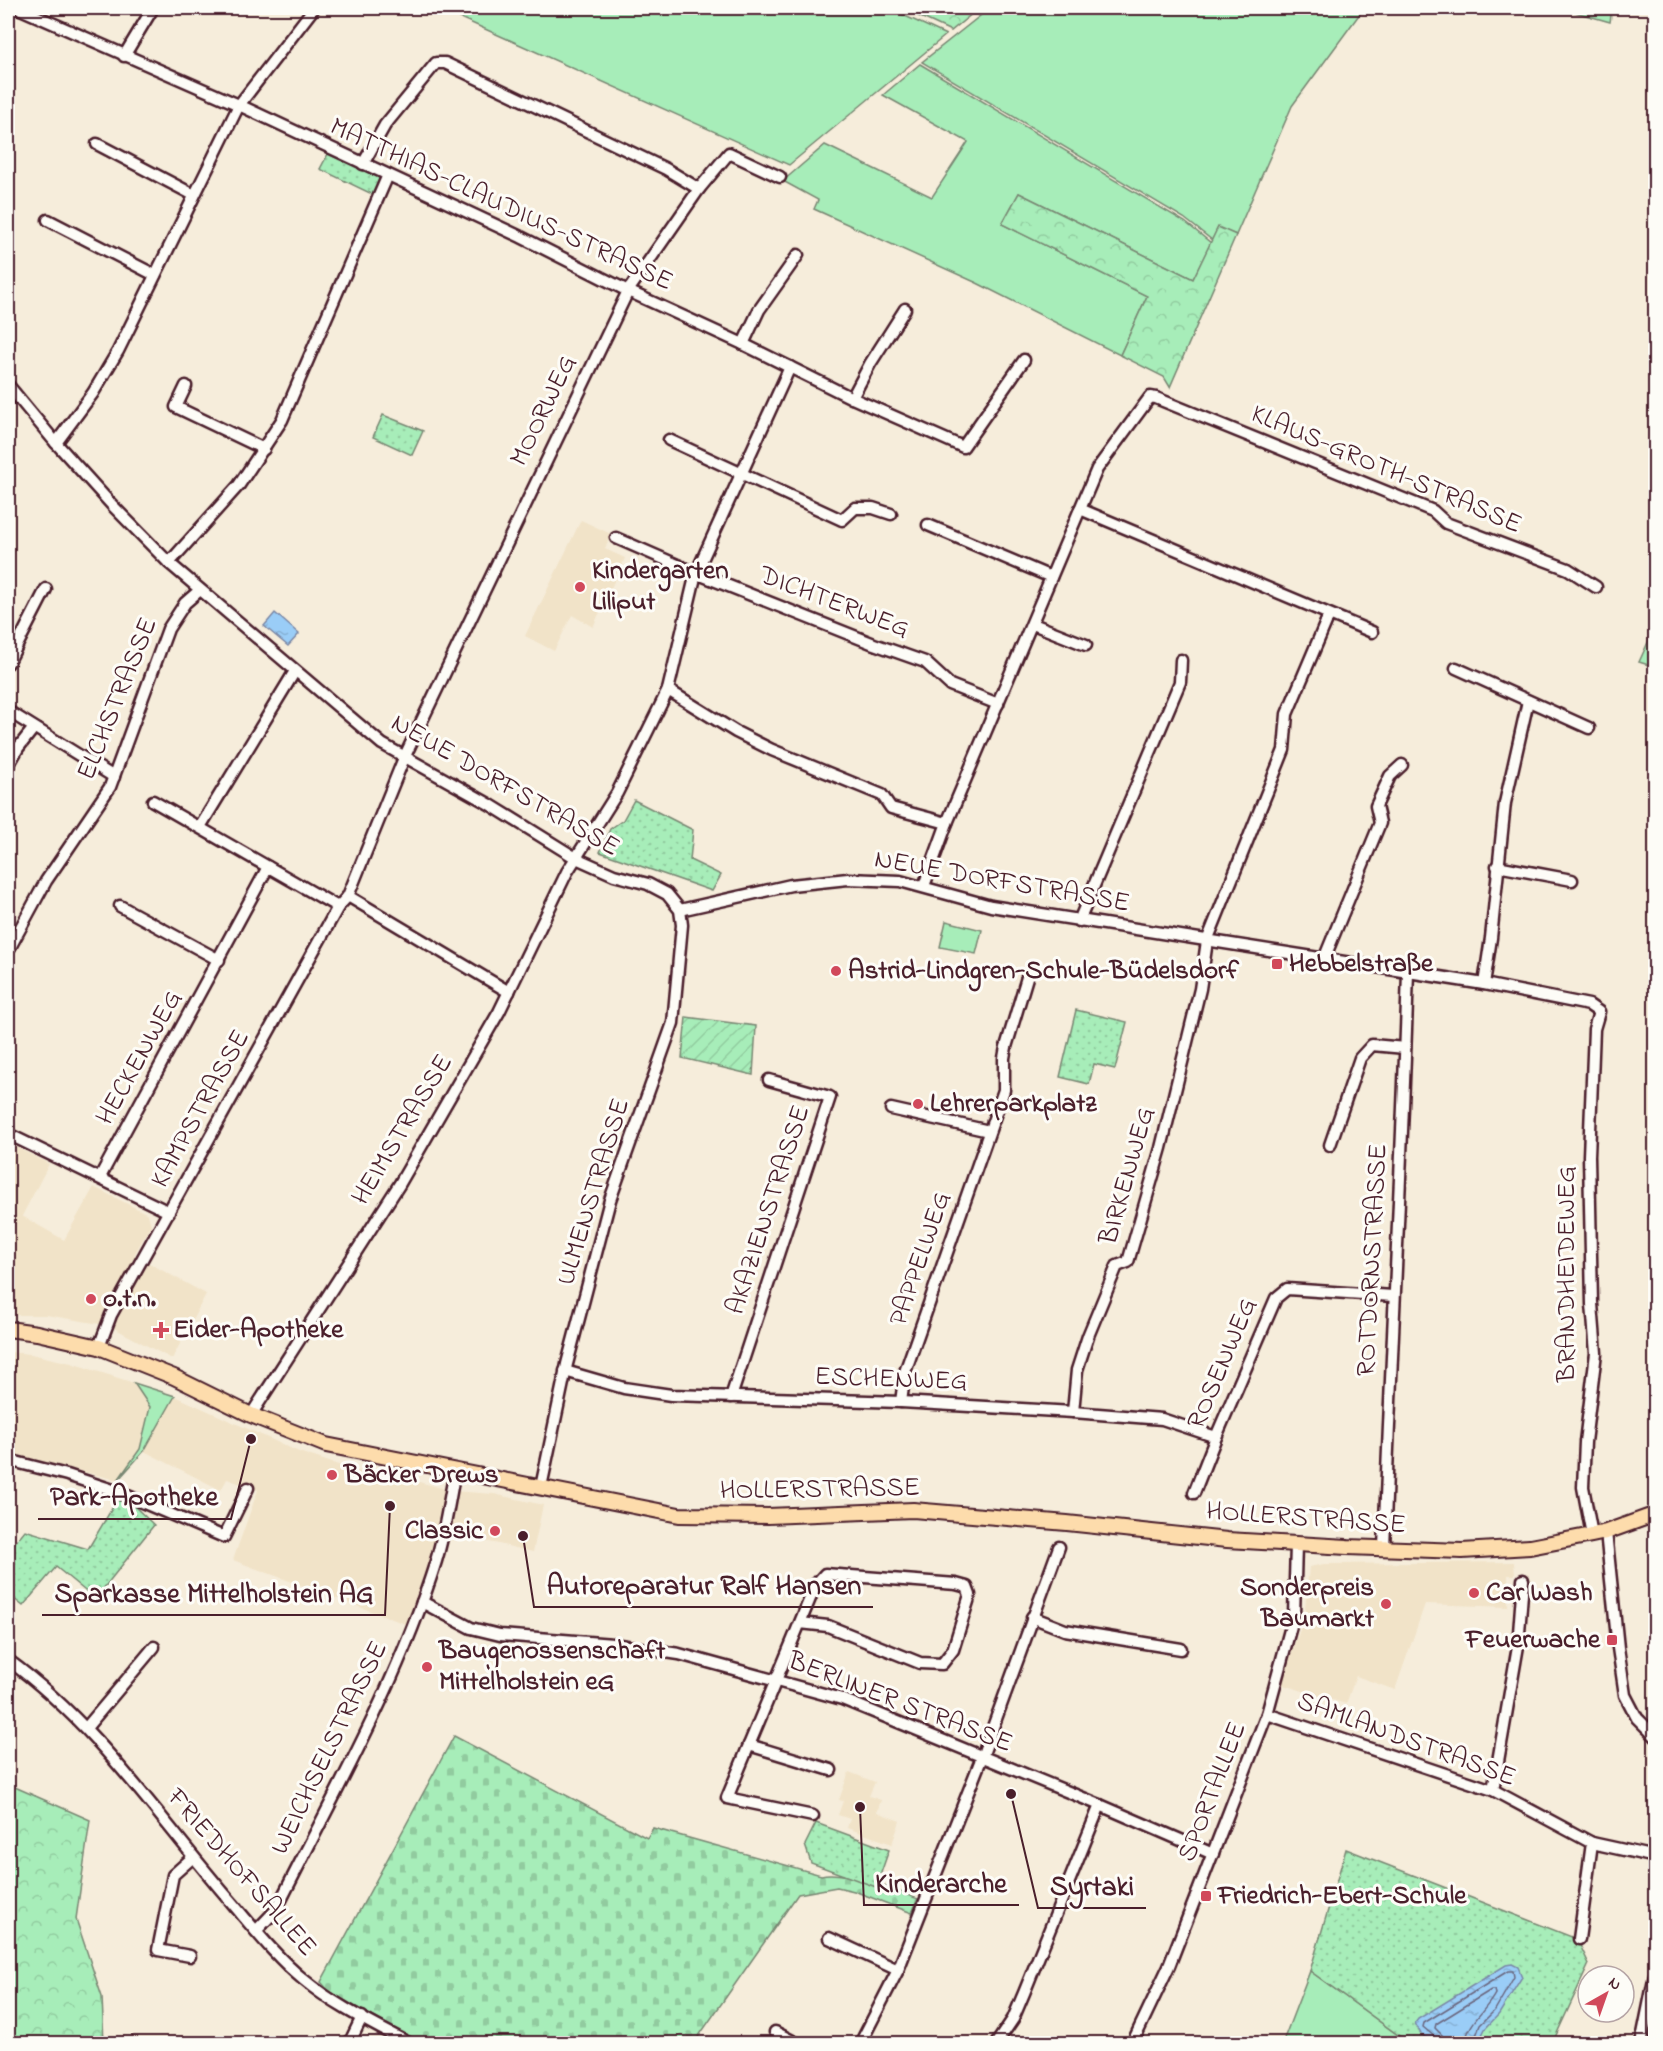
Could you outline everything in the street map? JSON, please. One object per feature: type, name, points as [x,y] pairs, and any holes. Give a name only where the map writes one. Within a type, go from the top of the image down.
[{"type":"main road","name":"HOLLERSTRASSE","points":[[8,1329],[99,1347],[174,1377],[251,1415],[326,1445],[679,1515],[768,1516],[913,1510],[1227,1540],[1462,1551],[1530,1547],[1606,1533],[1656,1514]]},
{"type":"street","name":"MATTHIAS-CLAUDIUS-STRASSE","points":[[18,8],[239,105],[521,237],[852,398],[963,447],[1024,360]]},
{"type":"street","points":[[124,56],[153,8]]},
{"type":"street","points":[[56,443],[93,393],[118,351],[239,105],[314,8]]},
{"type":"street","points":[[363,164],[385,125],[436,63],[445,63],[666,168],[699,189]]},
{"type":"street","points":[[97,144],[194,195]]},
{"type":"street","name":"MOORWEG","points":[[348,896],[404,758],[628,291],[699,189],[729,153],[780,177]]},
{"type":"street","points":[[169,563],[239,486],[282,420],[388,175]]},
{"type":"street","points":[[48,220],[155,275]]},
{"type":"street","points":[[743,344],[759,310],[798,255]]},
{"type":"street","points":[[852,398],[870,364],[905,309]]},
{"type":"street","name":"HEIMSTRASSE","points":[[251,1415],[399,1185],[509,992],[567,872],[617,793],[668,690],[696,573],[790,367]]},
{"type":"street","name":"NEUE DORFSTRASSE","points":[[8,385],[112,505],[169,563],[374,737],[404,758],[489,804],[576,858],[614,875],[648,884],[667,894],[680,910],[791,885],[848,879],[900,881],[991,906],[1484,984],[1589,1005],[1599,1012]]},
{"type":"street","points":[[186,386],[176,408],[264,449]]},
{"type":"street","name":"KLAUS-GROTH-STRASSE","points":[[1080,509],[1097,469],[1150,397],[1433,511],[1446,523],[1568,569],[1596,587]]},
{"type":"street","points":[[669,440],[842,520],[855,508],[873,508],[891,514]]},
{"type":"street","points":[[924,886],[947,823],[1080,509],[1372,632]]},
{"type":"street","points":[[928,525],[1051,577]]},
{"type":"street","name":"DICHTERWEG","points":[[616,538],[696,573],[874,644],[926,662],[950,685],[998,704]]},
{"type":"street","points":[[8,663],[46,589]]},
{"type":"street","name":"ELCHSTRASSE","points":[[8,951],[46,881],[110,787],[168,629],[184,603],[200,590]]},
{"type":"street","points":[[1207,941],[1284,750],[1287,714],[1329,615]]},
{"type":"street","points":[[1033,624],[1086,645]]},
{"type":"street","points":[[1079,921],[1180,682],[1181,660]]},
{"type":"street","points":[[1456,668],[1589,728]]},
{"type":"street","points":[[200,828],[295,670]]},
{"type":"street","points":[[668,690],[736,732],[814,768],[882,795],[891,808],[947,823]]},
{"type":"street","points":[[1484,984],[1491,938],[1497,866],[1528,701]]},
{"type":"street","points":[[8,711],[33,729],[114,777]]},
{"type":"street","points":[[8,766],[33,729]]},
{"type":"street","points":[[1324,958],[1380,823],[1376,806],[1390,776],[1402,765]]},
{"type":"street","points":[[153,801],[338,907]]},
{"type":"street","points":[[1497,866],[1572,880]]},
{"type":"street","name":"HECKENWEG","points":[[100,1177],[268,867]]},
{"type":"street","points":[[348,896],[509,992]]},
{"type":"street","name":"KAMPSTRASSE","points":[[99,1347],[111,1315],[338,907],[348,896]]},
{"type":"street","points":[[120,906],[219,960]]},
{"type":"street","name":"ULMENSTRASSE","points":[[541,1488],[565,1371],[610,1200],[673,1023],[682,924],[680,910]]},
{"type":"street","name":"BIRKENWEG","points":[[1073,1412],[1077,1370],[1088,1336],[1117,1266],[1128,1262],[1161,1148],[1198,1000],[1207,941]]},
{"type":"street","name":"ROTDORNSTRASSE","points":[[1384,1549],[1408,972]]},
{"type":"street","name":"PAPPELWEG","points":[[901,1402],[905,1372],[1005,1090],[1006,1047],[1028,974]]},
{"type":"street","name":"BRANDHEIDEWEG","points":[[1592,1535],[1583,1487],[1585,1442],[1596,1353],[1592,1304],[1589,1156],[1594,1029],[1599,1012]]},
{"type":"street","points":[[1330,1145],[1360,1058],[1372,1045],[1406,1048]]},
{"type":"street","name":"AKAZIENSTRASSE","points":[[731,1397],[830,1097],[769,1080]]},
{"type":"street","points":[[891,1109],[989,1131]]},
{"type":"street","points":[[8,1134],[169,1212]]},
{"type":"street","name":"ROSENWEG","points":[[1194,1493],[1276,1298],[1287,1289],[1393,1296]]},
{"type":"street","name":"ESCHENWEG","points":[[565,1371],[624,1388],[671,1395],[901,1402],[1073,1412],[1162,1419],[1216,1437]]},
{"type":"street","points":[[8,1460],[67,1475],[116,1491],[224,1537],[248,1488]]},
{"type":"street","name":"WEICHSELSTRASSE","points":[[256,1931],[269,1919],[281,1901],[377,1709],[422,1602],[436,1559],[454,1471]]},
{"type":"street","points":[[1606,1533],[1625,1695],[1637,1718],[1656,1737]]},
{"type":"street","name":"SPORTALLEE","points":[[1132,2043],[1169,1966],[1267,1714],[1294,1615],[1296,1545]]},
{"type":"street","points":[[860,2043],[898,1970],[982,1757],[1059,1547]]},
{"type":"street","points":[[800,1623],[828,1626],[920,1663],[942,1664],[952,1650],[970,1595],[967,1587],[956,1584],[825,1574],[816,1584],[727,1797],[813,1816]]},
{"type":"street","points":[[1493,1790],[1518,1646],[1523,1580]]},
{"type":"street","name":"BERLINER STRASSE","points":[[422,1602],[471,1628],[500,1635],[613,1644],[679,1654],[842,1699],[1101,1805],[1213,1854]]},
{"type":"street","points":[[1032,1617],[1065,1630],[1181,1649]]},
{"type":"street","points":[[86,1728],[154,1647]]},
{"type":"street","name":"FRIEDHOFSALLEE","points":[[8,1660],[86,1728],[156,1809],[192,1858],[256,1931],[304,1981],[410,2043]]},
{"type":"street","name":"SAMLANDSTRASSE","points":[[1267,1714],[1493,1790],[1592,1843],[1656,1857]]},
{"type":"street","points":[[749,1745],[831,1770]]},
{"type":"street","points":[[996,2043],[1013,2019],[1101,1805]]},
{"type":"street","points":[[1579,1939],[1592,1843]]},
{"type":"street","points":[[190,1956],[158,1950],[173,1875],[192,1858]]},
{"type":"street","points":[[829,1938],[898,1970]]},
{"type":"street","points":[[1656,1970],[1642,2040],[1656,2040]]},
{"type":"street","points":[[349,2043],[362,2017]]},
{"type":"street","points":[[776,2032],[798,2043]]},
{"type":"shaded area","name":"Kindergarten Liliput","points":[[581,520],[611,534],[605,549],[625,558],[593,627],[572,615],[554,651],[525,636]]},
{"type":"shaded area","points":[[8,1143],[49,1164],[22,1216],[64,1240],[94,1187],[148,1214],[151,1225],[134,1255],[206,1294],[172,1359],[112,1327],[46,1315],[8,1315]]},
{"type":"shaded area","points":[[8,1352],[31,1354],[71,1363],[134,1383],[150,1407],[140,1449],[118,1480],[8,1454]]},
{"type":"shaded area","points":[[175,1396],[299,1452],[369,1475],[389,1474],[453,1491],[494,1494],[543,1505],[533,1552],[451,1533],[444,1562],[419,1629],[233,1560],[258,1490],[227,1479],[221,1490],[144,1451]]},
{"type":"shaded area","points":[[1514,1562],[1515,1575],[1508,1575],[1508,1607],[1425,1604],[1395,1690],[1356,1676],[1346,1704],[1280,1684],[1304,1619],[1309,1567],[1324,1564]]},
{"type":"shaded area","points":[[849,1772],[875,1782],[869,1796],[881,1800],[877,1812],[900,1821],[892,1844],[847,1828],[850,1819],[838,1815],[843,1801],[839,1800]]},
{"type":"green space","points":[[438,8],[888,8],[946,35],[789,165]]},
{"type":"green space","points":[[901,8],[979,8],[951,31]]},
{"type":"green space","points":[[990,8],[1364,8],[1292,106],[1236,235],[1218,228],[1212,240],[1184,218],[922,62]]},
{"type":"green space","points":[[1561,8],[1612,8],[1610,22]]},
{"type":"green space","points":[[920,64],[1185,222],[1211,243],[1193,279],[1019,193],[1002,224],[1147,296],[1120,355],[977,283],[814,209],[818,200],[783,181],[825,145],[932,197],[968,142],[883,95]]},
{"type":"green space","points":[[328,154],[383,178],[376,196],[320,169]]},
{"type":"green space","points":[[1019,193],[1193,279],[1218,227],[1236,235],[1170,387],[1164,377],[1120,355],[1147,296],[1002,224]]},
{"type":"green space","points":[[383,415],[423,431],[412,455],[373,437]]},
{"type":"green space","points":[[1655,627],[1655,667],[1639,662]]},
{"type":"green space","points":[[634,800],[693,830],[690,860],[721,875],[712,891],[600,852],[610,829],[623,820]]},
{"type":"green space","points":[[946,921],[982,930],[976,954],[940,947]]},
{"type":"green space","points":[[1076,1010],[1127,1022],[1115,1069],[1094,1064],[1089,1084],[1060,1077]]},
{"type":"green space","points":[[686,1017],[756,1026],[753,1075],[682,1058]]},
{"type":"green space","points":[[134,1383],[175,1396],[144,1451],[118,1480],[140,1449],[150,1407]]},
{"type":"green space","points":[[117,1500],[134,1506],[154,1525],[95,1599],[56,1567],[23,1606],[8,1594],[8,1551],[25,1530],[88,1549]]},
{"type":"green space","points":[[454,1736],[647,1838],[653,1828],[821,1875],[843,1875],[856,1878],[918,1899],[912,1913],[837,1887],[798,1894],[694,2043],[420,2043],[329,1991],[321,1982]]},
{"type":"green space","points":[[8,1784],[90,1820],[76,1919],[102,1997],[104,2043],[8,2043]]},
{"type":"green space","points":[[816,1823],[889,1850],[876,1887],[811,1863],[805,1845]]},
{"type":"green space","points":[[1346,1849],[1577,1939],[1589,1964],[1576,1964],[1576,1992],[1552,2044],[1409,2043],[1310,1971]]},
{"type":"green space","points":[[1310,1971],[1409,2043],[1282,2044]]},
{"type":"water","points":[[275,613],[299,634],[288,646],[264,626]]},
{"type":"water","points":[[1512,1964],[1518,1967],[1522,1977],[1499,2014],[1485,2029],[1478,2043],[1433,2043],[1421,2034],[1415,2023],[1418,2019],[1506,1965]]},
{"type":"place","name":"Kindergarten Liliput","points":[[580,587]]},
{"type":"place","name":"Hebbelstraße","points":[[1277,964]]},
{"type":"place","name":"Astrid-Lindgren-Schule-Büdelsdorf","points":[[836,971]]},
{"type":"place","name":"Lehrerparkplatz","points":[[918,1104]]},
{"type":"place","name":"o.t.n.","points":[[91,1299]]},
{"type":"place","name":"Eider-Apotheke","points":[[161,1330]]},
{"type":"place","name":"Park-Apotheke","points":[[251,1439]]},
{"type":"place","name":"Bäcker Drews","points":[[332,1475]]},
{"type":"place","name":"Sparkasse Mittelholstein AG","points":[[390,1506]]},
{"type":"place","name":"Classic","points":[[495,1531]]},
{"type":"place","name":"Autoreparatur Ralf Hansen","points":[[523,1536]]},
{"type":"place","name":"Car Wash","points":[[1474,1593]]},
{"type":"place","name":"Sonderpreis Baumarkt","points":[[1386,1604]]},
{"type":"place","name":"Feuerwache","points":[[1612,1640]]},
{"type":"place","name":"Baugenossenschaft Mittelholstein eG","points":[[427,1667]]},
{"type":"place","name":"Syrtaki","points":[[1011,1794]]},
{"type":"place","name":"Kinderarche","points":[[860,1807]]},
{"type":"place","name":"Friedrich-Ebert-Schule","points":[[1206,1896]]}]
